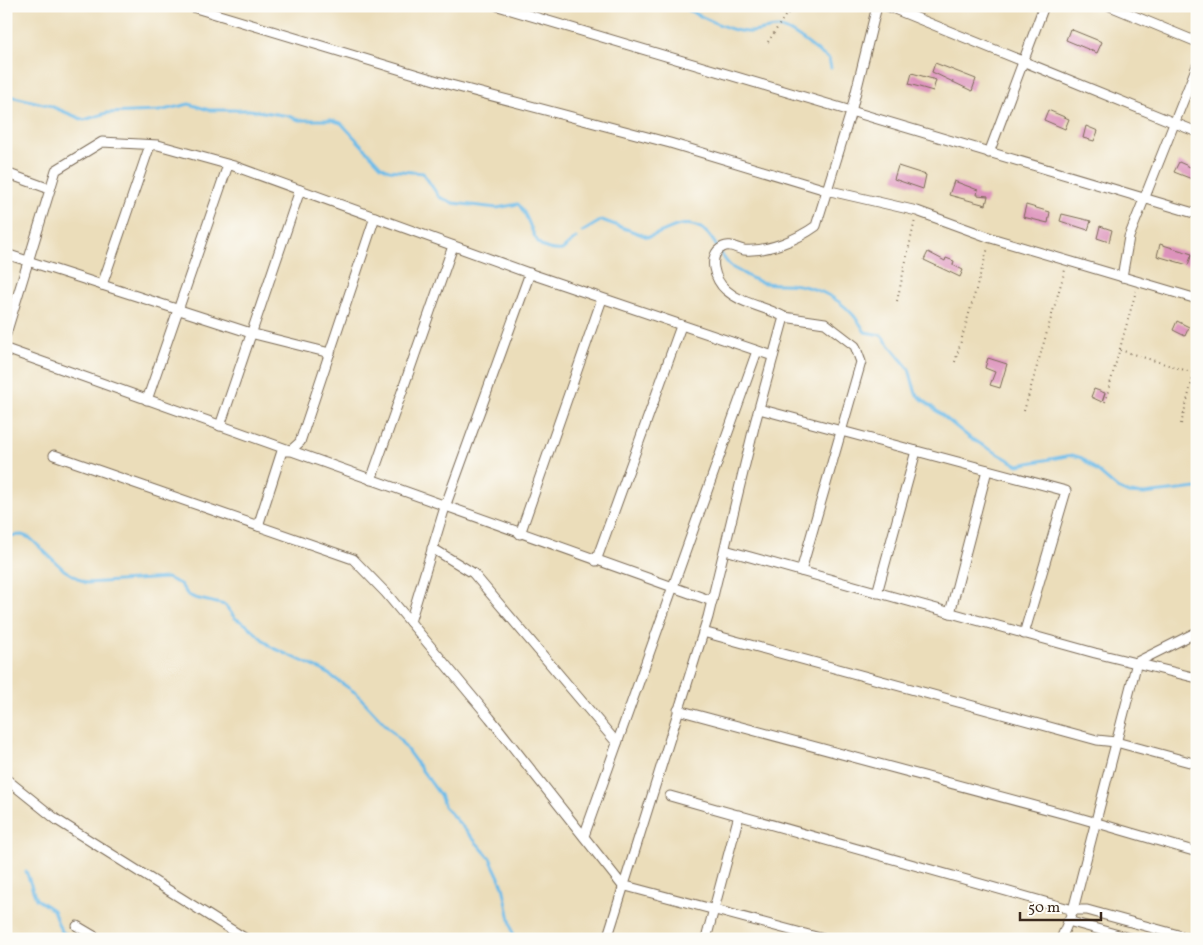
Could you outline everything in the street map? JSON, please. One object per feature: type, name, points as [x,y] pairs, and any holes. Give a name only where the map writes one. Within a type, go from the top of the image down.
[{"type":"street","points":[[189,6],[451,84],[670,142],[826,190],[917,211],[991,238],[1197,299]]},
{"type":"street","points":[[498,6],[989,154],[1197,214]]},
{"type":"street","points":[[801,571],[861,362],[855,346],[825,323],[784,317],[772,310],[753,306],[726,290],[715,276],[714,258],[720,248],[728,245],[744,250],[762,248],[802,237],[816,226],[851,112],[877,6]]},
{"type":"street","points":[[888,6],[1197,132]]},
{"type":"street","points":[[989,154],[1044,6]]},
{"type":"street","points":[[1110,6],[1197,42]]},
{"type":"street","points":[[1122,277],[1129,237],[1176,124],[1197,66]]},
{"type":"street","points":[[6,334],[56,170],[102,142],[150,145],[228,165],[681,326],[773,356]]},
{"type":"street","points":[[102,285],[150,145]]},
{"type":"street","points":[[147,400],[228,165]]},
{"type":"street","points":[[6,174],[50,189]]},
{"type":"street","points":[[220,426],[300,190]]},
{"type":"street","points":[[258,526],[282,451],[290,451],[300,442],[374,217]]},
{"type":"street","points":[[371,480],[453,246]]},
{"type":"street","points":[[6,254],[252,333],[330,353]]},
{"type":"street","points":[[410,622],[445,507],[530,273]]},
{"type":"street","points":[[520,534],[602,298]]},
{"type":"street","points":[[606,939],[712,601],[759,409],[784,317]]},
{"type":"street","points":[[596,561],[681,326]]},
{"type":"street","points":[[6,349],[712,601]]},
{"type":"street","points":[[584,836],[757,352]]},
{"type":"street","points":[[759,409],[1066,491],[1024,634]]},
{"type":"street","points":[[877,593],[916,451]]},
{"type":"street","points":[[54,456],[353,559],[410,622],[622,885],[824,939]]},
{"type":"street","points":[[950,613],[987,470]]},
{"type":"street","points":[[432,548],[473,573],[617,742]]},
{"type":"street","points":[[724,550],[1024,634],[1197,678]]},
{"type":"street","points":[[703,632],[1097,740],[1116,742],[1197,764]]},
{"type":"street","points":[[1061,939],[1073,910],[1137,662],[1197,632]]},
{"type":"street","points":[[678,710],[1197,852]]},
{"type":"street","points":[[6,779],[57,820],[246,939]]},
{"type":"street","points":[[670,796],[1073,910],[1088,910],[1193,939]]},
{"type":"street","points":[[706,939],[739,815]]},
{"type":"street","points":[[1068,921],[1133,939]]},
{"type":"street","points":[[77,926],[99,939]]},
{"type":"path","points":[[768,42],[786,16],[798,6]]},
{"type":"path","points":[[897,301],[917,211]]},
{"type":"path","points":[[955,362],[991,238]]},
{"type":"path","points":[[1024,411],[1067,261]]},
{"type":"path","points":[[1105,402],[1138,282]]},
{"type":"path","points":[[1119,350],[1194,373]]},
{"type":"path","points":[[1181,424],[1197,362]]},
{"type":"building","points":[[1070,29],[1102,42],[1097,53],[1066,40]]},
{"type":"building","points":[[935,63],[976,79],[972,91],[932,72]]},
{"type":"building","points":[[912,73],[936,80],[933,91],[909,84]]},
{"type":"building","points":[[1048,110],[1069,119],[1065,129],[1044,120]]},
{"type":"building","points":[[1086,126],[1098,131],[1094,141],[1083,138]]},
{"type":"building","points":[[1179,162],[1197,170],[1197,181],[1174,172]]},
{"type":"building","points":[[898,166],[926,175],[923,189],[894,179]]},
{"type":"building","points":[[954,181],[978,190],[977,195],[988,196],[986,205],[949,195]]},
{"type":"building","points":[[1026,205],[1050,212],[1048,223],[1023,217]]},
{"type":"building","points":[[1062,214],[1091,221],[1088,230],[1060,221]]},
{"type":"building","points":[[1100,226],[1112,230],[1109,242],[1097,238]]},
{"type":"building","points":[[1160,244],[1192,254],[1188,265],[1157,256]]},
{"type":"building","points":[[928,252],[945,261],[946,258],[954,261],[953,265],[963,270],[960,277],[924,260]]},
{"type":"building","points":[[1177,321],[1189,327],[1185,336],[1173,330]]},
{"type":"building","points":[[988,358],[1007,364],[1000,388],[990,385],[995,372],[985,368]]},
{"type":"building","points":[[1094,389],[1105,393],[1102,402],[1091,397]]},
{"type":"waterway","points":[[680,6],[733,29],[753,32],[776,28],[786,30],[829,59],[831,68]]},
{"type":"waterway","points":[[6,95],[48,105],[84,120],[107,113],[159,111],[189,104],[209,110],[250,110],[289,116],[299,120],[331,120],[341,123],[381,166],[389,170],[423,173],[439,197],[453,203],[497,208],[518,204],[524,212],[538,242],[543,247],[551,250],[562,250],[576,238]]},
{"type":"waterway","points":[[582,232],[602,220],[648,237],[677,226],[696,226],[708,234],[728,264],[751,278],[766,283],[798,285],[813,289],[839,302],[854,316],[865,332],[881,335],[909,369],[916,394],[970,438],[1018,465],[1072,455],[1082,458],[1117,488],[1128,493],[1144,494],[1197,488]]},
{"type":"waterway","points":[[6,536],[22,535],[30,538],[64,570],[86,583],[167,578],[180,584],[188,595],[225,605],[235,618],[247,625],[271,647],[324,671],[356,693],[399,739],[440,795],[444,806],[490,858],[503,886],[514,939]]},
{"type":"waterway","points":[[26,871],[36,899],[53,910],[61,931],[73,939]]}]
